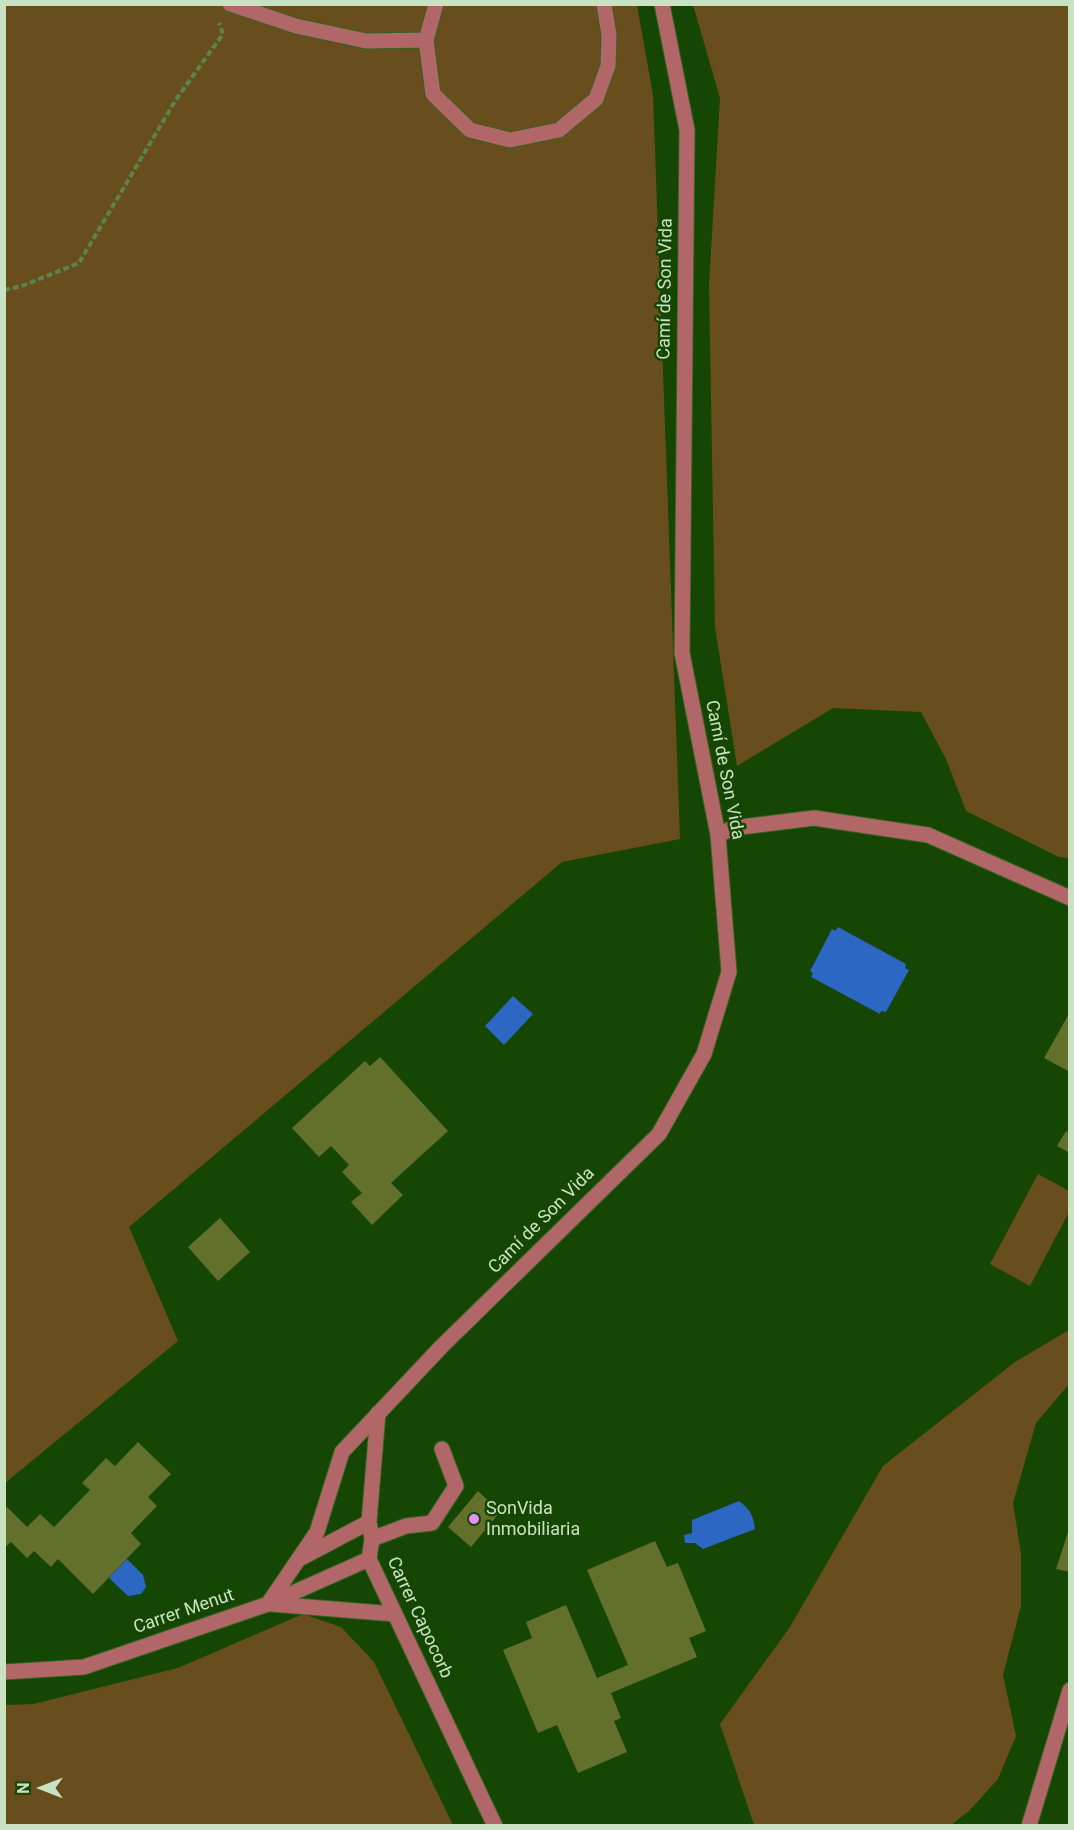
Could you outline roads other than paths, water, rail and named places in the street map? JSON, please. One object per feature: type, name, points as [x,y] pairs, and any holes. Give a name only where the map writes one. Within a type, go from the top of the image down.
[{"type":"street","points":[[230,4],[296,27],[366,41],[426,40]]},
{"type":"street","points":[[436,4],[426,40],[433,94],[470,129],[510,140],[559,129],[596,99],[608,66],[609,35],[604,4]]},
{"type":"street","name":"Camí de Son Vida","points":[[268,1604],[317,1532],[342,1452],[442,1346],[659,1134],[704,1054],[729,972],[718,835],[682,653],[687,129],[662,4]]},
{"type":"street","points":[[718,835],[733,828],[814,818],[928,835],[1070,898]]},
{"type":"street","name":"Carrer Capocorb","points":[[378,1413],[369,1522],[372,1539],[369,1559],[495,1826]]},
{"type":"street","points":[[372,1539],[406,1526],[432,1523],[456,1486],[442,1449]]},
{"type":"street","points":[[299,1559],[369,1522]]},
{"type":"street","name":"Carrer Menut","points":[[4,1672],[84,1666],[268,1604],[369,1559]]},
{"type":"street","points":[[268,1604],[395,1614]]},
{"type":"street","points":[[1029,1826],[1070,1690]]},
{"type":"water","points":[[838,927],[906,964],[905,968],[909,970],[886,1012],[881,1011],[880,1014],[811,977],[813,973],[810,971],[832,929],[835,931]]},
{"type":"water","points":[[513,996],[533,1014],[504,1045],[485,1026]]},
{"type":"water","points":[[739,1501],[750,1513],[755,1529],[703,1549],[695,1543],[685,1543],[684,1535],[692,1533],[692,1520]]},
{"type":"water","points":[[127,1559],[143,1575],[146,1587],[141,1594],[128,1596],[109,1578]]},
{"type":"place","name":"SonVida Inmobiliaria","points":[[474,1519]]}]
